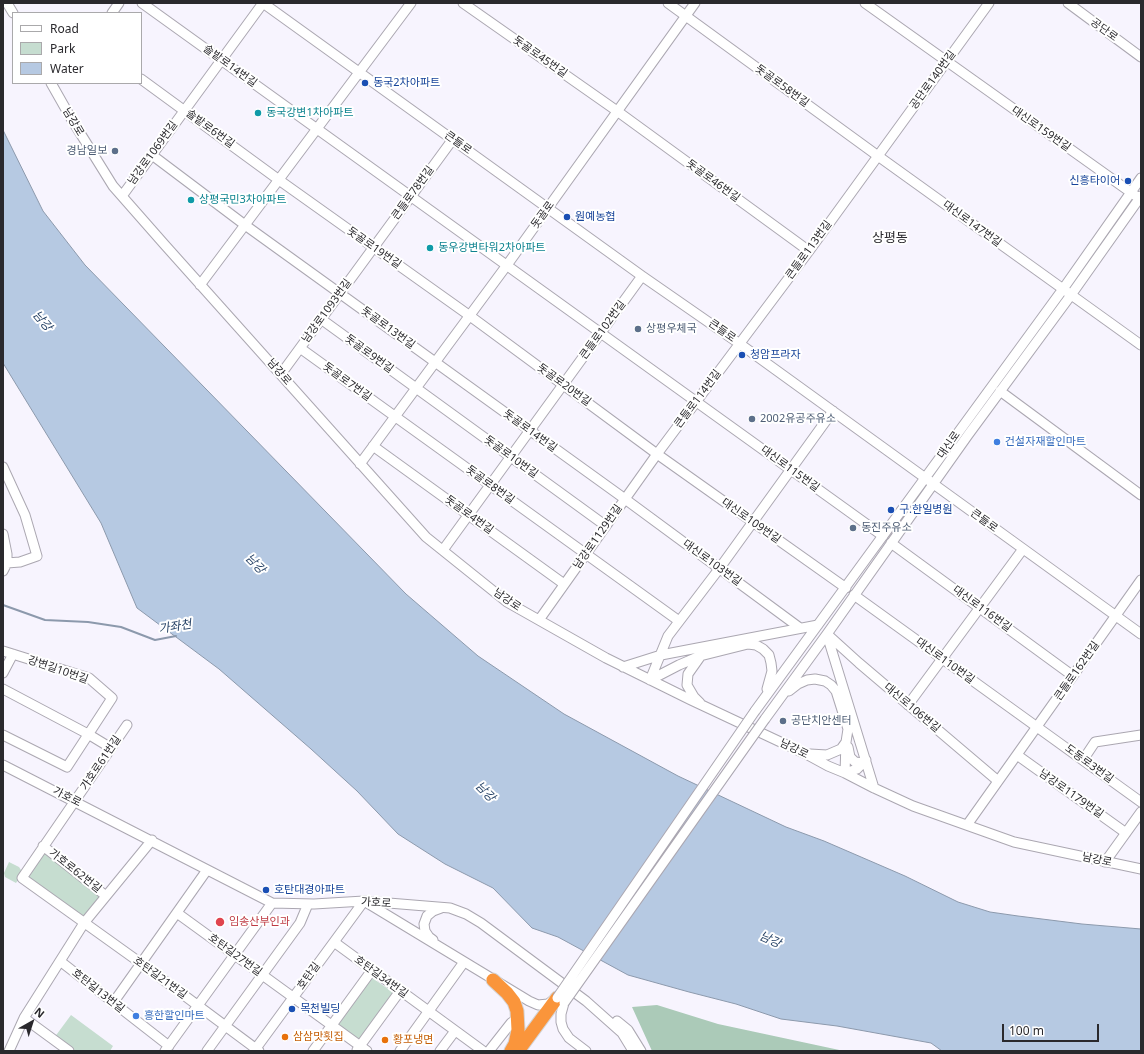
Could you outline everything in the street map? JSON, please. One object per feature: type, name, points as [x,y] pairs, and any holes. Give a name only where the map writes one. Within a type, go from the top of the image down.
[{"type":"highway","points":[[493,980],[514,1002],[518,1018],[518,1030],[515,1044],[511,1051]]},
{"type":"highway","points":[[518,1051],[560,1001]]},
{"type":"highway","points":[[529,1051],[560,1001]]},
{"type":"street","points":[[7,3],[12,12]]},
{"type":"street","points":[[113,12],[119,3]]},
{"type":"street","name":"솔밭로14번길","points":[[142,3],[507,265]]},
{"type":"street","name":"남강로1069번길","points":[[122,196],[263,3]]},
{"type":"street","name":"큰들로","points":[[263,3],[642,276],[740,344],[1141,634]]},
{"type":"street","points":[[200,285],[412,3]]},
{"type":"street","name":"돗골로45번길","points":[[463,3],[617,111]]},
{"type":"street","name":"돗골로58번길","points":[[668,3],[878,156]]},
{"type":"street","name":"돗골로","points":[[360,464],[470,316],[695,3]]},
{"type":"street","name":"대신로159번길","points":[[865,3],[1137,197]]},
{"type":"street","name":"공단로140번길","points":[[878,156],[989,3]]},
{"type":"street","name":"공단로","points":[[1068,3],[1141,57]]},
{"type":"street","name":"솔밭로6번길","points":[[142,80],[279,180]]},
{"type":"street","name":"남강로","points":[[53,87],[113,186],[200,285],[426,536],[507,602],[623,667],[912,806],[1014,842],[1141,869]]},
{"type":"street","name":"돗골로46번길","points":[[617,111],[809,251]]},
{"type":"street","name":"큰들로78번길","points":[[374,247],[453,139]]},
{"type":"street","name":"돗골로13번길","points":[[152,155],[245,225],[435,362]]},
{"type":"street","name":"큰들로113번길","points":[[740,344],[878,156]]},
{"type":"street","name":"대신로147번길","points":[[878,156],[1141,345]]},
{"type":"street","name":"대신로","points":[[560,1001],[755,711],[884,536],[963,424],[1067,292],[1137,197],[1141,178]]},
{"type":"street","name":"돗골로19번길","points":[[279,180],[470,316]]},
{"type":"street","name":"남강로1093번길","points":[[281,374],[374,247]]},
{"type":"street","name":"대신로115번길","points":[[507,265],[884,536]]},
{"type":"street","name":"큰들로102번길","points":[[443,550],[642,276]]},
{"type":"street","name":"대신로","points":[[560,1001],[827,634],[1000,391],[1067,292]]},
{"type":"street","name":"돗골로20번길","points":[[470,316],[657,454]]},
{"type":"street","name":"돗골로9번길","points":[[321,319],[416,388]]},
{"type":"street","name":"큰들로114번길","points":[[657,454],[740,344]]},
{"type":"street","name":"돗골로7번길","points":[[300,348],[395,416]]},
{"type":"street","name":"돗골로14번길","points":[[435,362],[625,499]]},
{"type":"street","name":"돗골로10번길","points":[[416,388],[606,526]]},
{"type":"street","points":[[1000,391],[1141,495]]},
{"type":"street","points":[[650,680],[668,636],[719,569],[833,411]]},
{"type":"street","name":"돗골로8번길","points":[[395,416],[679,621]]},
{"type":"street","name":"돗골로4번길","points":[[373,446],[564,584]]},
{"type":"street","name":"남강로1129번길","points":[[539,620],[657,454]]},
{"type":"street","name":"대신로109번길","points":[[657,454],[846,588]]},
{"type":"street","points":[[3,467],[25,515],[37,556],[5,567],[7,554],[3,534]]},
{"type":"street","name":"대신로103번길","points":[[625,499],[800,628]]},
{"type":"street","name":"대신로116번길","points":[[891,543],[1073,676]]},
{"type":"street","points":[[908,705],[1023,549]]},
{"type":"street","name":"큰들로162번길","points":[[1037,727],[1141,580]]},
{"type":"street","name":"대신로110번길","points":[[854,595],[1037,727]]},
{"type":"street","points":[[623,667],[661,655],[818,625]]},
{"type":"street","points":[[827,634],[874,788]]},
{"type":"street","name":"대신로106번길","points":[[827,634],[998,781]]},
{"type":"street","points":[[650,680],[700,656],[748,644],[756,645],[769,655],[772,663],[770,681],[763,700]]},
{"type":"street","name":"강변길10번길","points":[[3,651],[88,678],[112,698],[67,767],[3,735]]},
{"type":"street","points":[[3,673],[13,654]]},
{"type":"street","points":[[700,656],[688,674],[687,685],[694,697],[703,706]]},
{"type":"street","points":[[776,704],[798,684],[815,678],[825,681],[836,691],[848,729],[845,773],[857,769],[865,761]]},
{"type":"street","points":[[3,689],[88,734],[111,748]]},
{"type":"street","name":"가호로61번길","points":[[75,801],[127,725]]},
{"type":"street","points":[[967,825],[1037,727]]},
{"type":"street","name":"도동로3번길","points":[[1037,727],[1141,802]]},
{"type":"street","points":[[1083,760],[1095,742],[1141,735]]},
{"type":"street","points":[[846,742],[850,757],[855,762],[865,761]]},
{"type":"street","points":[[806,754],[827,755],[841,749],[846,742]]},
{"type":"street","name":"남강로1179번길","points":[[1016,755],[1126,833]]},
{"type":"street","name":"가호로","points":[[3,765],[152,840],[272,903],[308,904],[364,901],[450,908],[466,914],[481,923],[586,1001],[622,1033],[635,1050]]},
{"type":"street","name":"가호로62번길","points":[[75,801],[22,878],[84,922]]},
{"type":"street","points":[[1105,862],[1141,812]]},
{"type":"street","points":[[9,1051],[24,1018],[84,922],[152,840]]},
{"type":"street","name":"가호로62번길","points":[[43,846],[106,896]]},
{"type":"street","points":[[113,1003],[208,870]]},
{"type":"street","points":[[364,901],[530,1002],[538,1005],[560,1001],[561,1022],[563,1029],[569,1038],[586,1051]]},
{"type":"street","name":"호탄길","points":[[256,1050],[364,901]]},
{"type":"street","points":[[167,1048],[272,903]]},
{"type":"street","points":[[207,1051],[300,923],[308,904]]},
{"type":"street","points":[[444,908],[433,911],[427,916],[424,924],[425,931],[429,937],[451,954]]},
{"type":"street","name":"호탄길27번길","points":[[177,913],[294,997],[361,1049]]},
{"type":"street","name":"호탄길21번길","points":[[84,922],[256,1050]]},
{"type":"street","name":"호탄길34번길","points":[[334,942],[483,1051]]},
{"type":"street","name":"호탄길13번길","points":[[60,961],[167,1048]]},
{"type":"street","points":[[400,1051],[464,962]]},
{"type":"street","points":[[313,1051],[372,970]]},
{"type":"street","points":[[361,1049],[400,991]]},
{"type":"street","points":[[24,1018],[69,1051]]},
{"type":"street","points":[[489,1051],[511,1023],[518,1018]]},
{"type":"street","points":[[440,1051],[455,1031]]},
{"type":"green space","points":[[44,848],[104,895],[83,921],[24,879]]},
{"type":"green space","points":[[9,862],[19,867],[23,873],[16,883],[5,877],[4,873]]},
{"type":"green space","points":[[371,977],[394,993],[359,1042],[336,1025]]},
{"type":"green space","points":[[657,1005],[718,1024],[844,1051],[652,1051],[632,1007]]},
{"type":"green space","points":[[71,1015],[113,1046],[110,1051],[71,1051],[54,1038]]},
{"type":"water","name":"남강","points":[[3,130],[43,211],[85,265],[406,594],[478,656],[564,714],[678,776],[786,827],[824,841],[905,876],[958,902],[990,912],[1082,924],[1141,929],[1141,1051],[942,1051],[931,1043],[837,1026],[781,1019],[736,1004],[628,975],[558,937],[532,928],[493,888],[445,864],[398,834],[357,791],[219,669],[137,608],[101,523],[3,363]]},
{"type":"waterway","name":"가좌천","points":[[3,605],[45,620],[88,622],[121,627],[155,640],[176,636]]},
{"type":"place","name":"동국2차아파트","points":[[365,83]]},
{"type":"place","name":"동국강변1차아파트","points":[[258,113]]},
{"type":"place","name":"경남일보","points":[[115,151]]},
{"type":"place","name":"신흥타이어","points":[[1128,181]]},
{"type":"place","name":"상평국민3차아파트","points":[[191,200]]},
{"type":"place","name":"원예농협","points":[[567,217]]},
{"type":"place","name":"동우강변타워2차아파트","points":[[430,248]]},
{"type":"place","name":"상평우체국","points":[[638,329]]},
{"type":"place","name":"청암프라자","points":[[742,355]]},
{"type":"place","name":"2002유공주유소","points":[[752,419]]},
{"type":"place","name":"건설자재할인마트","points":[[997,442]]},
{"type":"place","name":"구.한일병원","points":[[891,510]]},
{"type":"place","name":"동진주유소","points":[[853,528]]},
{"type":"place","name":"공단치안센터","points":[[783,721]]},
{"type":"place","name":"호탄대경아파트","points":[[266,890]]},
{"type":"place","name":"임송산부인과","points":[[220,922]]},
{"type":"place","name":"목천빌딩","points":[[292,1009]]},
{"type":"place","name":"흥한할인마트","points":[[136,1016]]},
{"type":"place","name":"삼삼맛횟집","points":[[285,1037]]},
{"type":"place","name":"황포냉면","points":[[385,1040]]},
{"type":"district","name":"상평동","points":[[890,238]]}]
